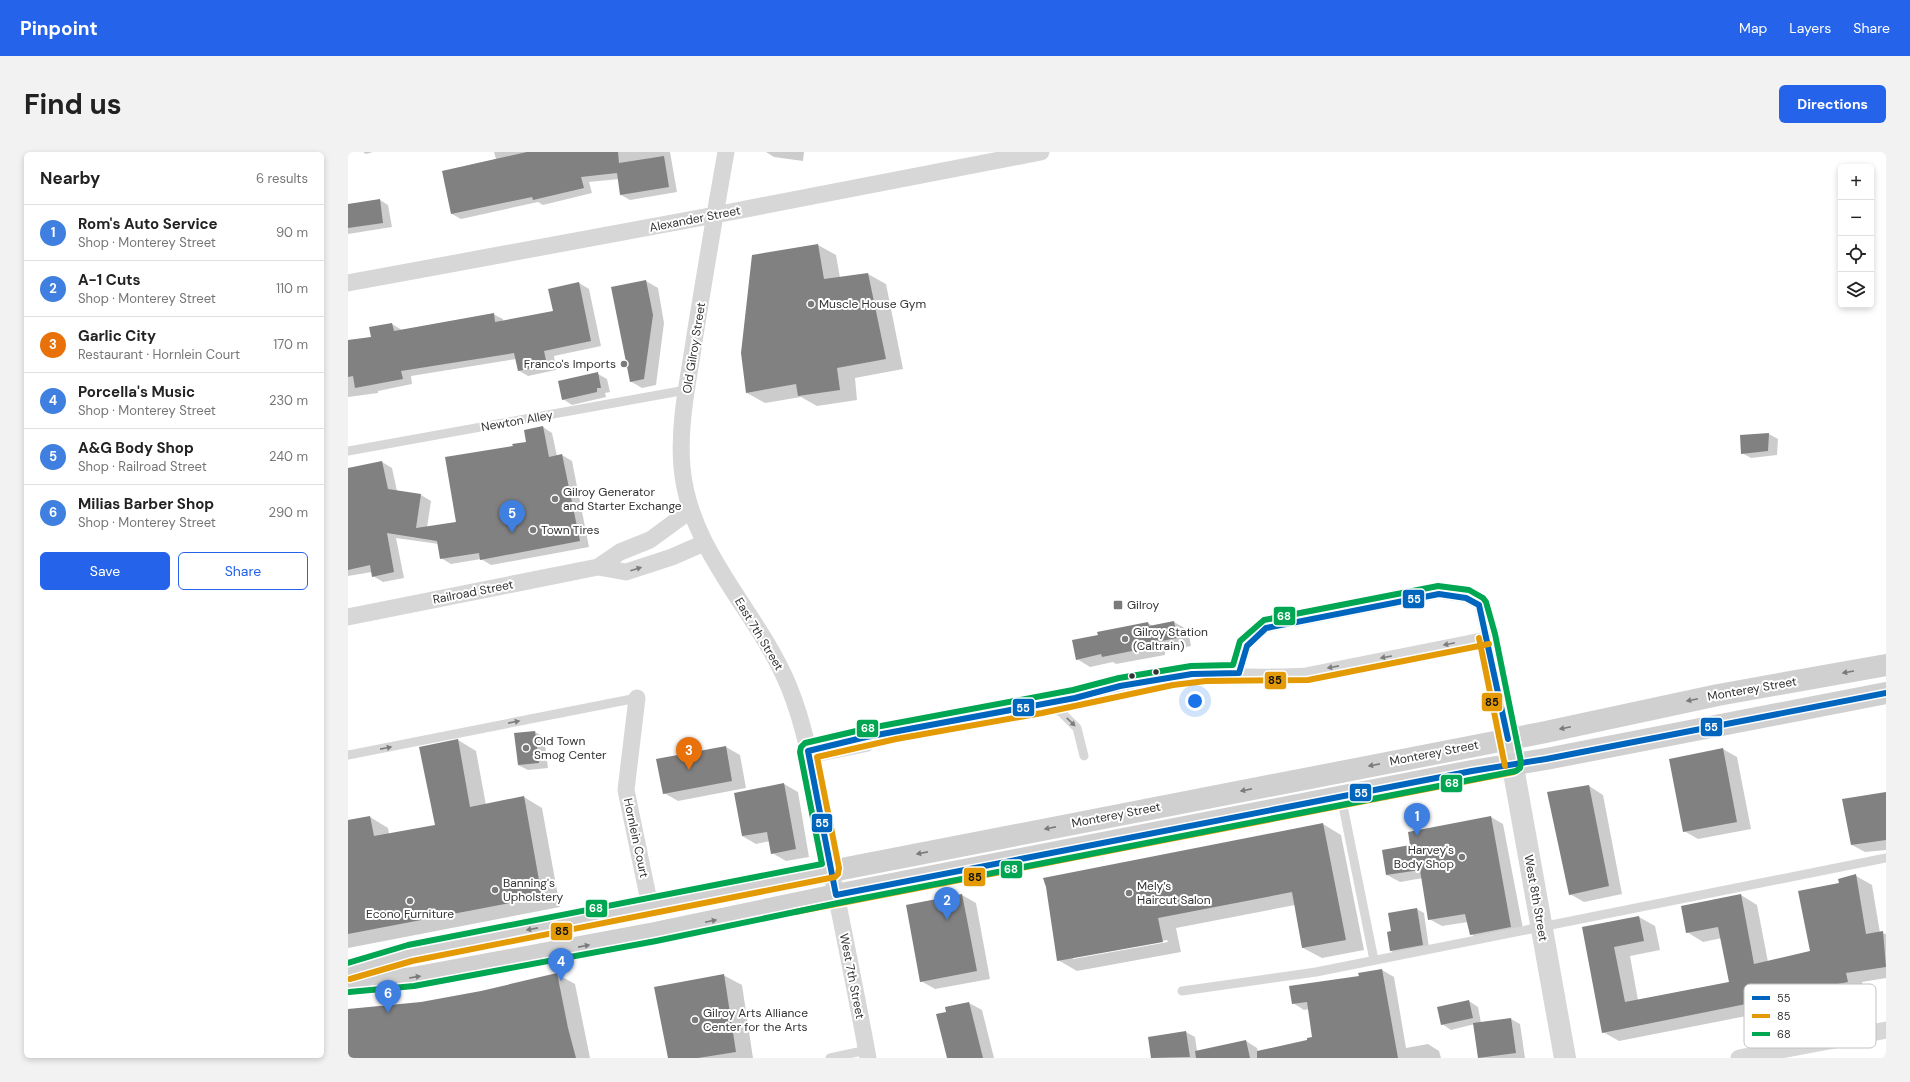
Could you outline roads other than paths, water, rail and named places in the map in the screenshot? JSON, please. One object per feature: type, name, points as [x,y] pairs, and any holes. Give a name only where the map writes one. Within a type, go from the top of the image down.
[{"type":"main road","name":"Monterey Street","points":[[348,971],[410,953],[1508,738],[1541,733],[1718,695],[1886,665]]},
{"type":"main road","name":"Monterey Street","points":[[348,984],[413,978],[655,933],[836,895],[1341,796],[1886,693]]},
{"type":"street","name":"Old Gilroy Street","points":[[704,542],[691,510],[682,468],[682,437],[686,390],[726,152]]},
{"type":"street","name":"Alexander Street","points":[[348,283],[715,215],[1041,152]]},
{"type":"street","name":"Railroad Street","points":[[598,567],[620,552],[650,540],[691,510]]},
{"type":"street","name":"Railroad Street","points":[[348,616],[598,567],[626,572],[672,557],[704,542]]},
{"type":"street","name":"East 7th Street","points":[[704,542],[724,577],[778,662],[790,689],[808,755],[836,895]]},
{"type":"street","name":"Hornlein Court","points":[[637,698],[626,790],[650,906]]},
{"type":"street","name":"West 8th Street","points":[[1508,738],[1565,1058]]},
{"type":"street","name":"West 7th Street","points":[[836,895],[868,1054]]},
{"type":"street","points":[[1876,1032],[1886,1030]]},
{"type":"street","points":[[1739,1058],[1792,1048]]},
{"type":"lane","name":"Newton Alley","points":[[348,451],[686,390]]},
{"type":"lane","points":[[1239,673],[1247,646],[1266,628],[1439,594],[1466,598],[1479,605],[1487,636],[1508,738]]},
{"type":"lane","points":[[808,755],[866,737],[1039,705],[1152,680],[1192,674],[1279,674],[1306,672],[1487,636]]},
{"type":"lane","points":[[348,755],[637,698]]},
{"type":"lane","points":[[1039,705],[1061,712],[1078,728],[1084,756]]},
{"type":"lane","points":[[808,755],[868,747]]},
{"type":"lane","points":[[1341,796],[1374,960]]},
{"type":"lane","points":[[1182,991],[1316,972],[1886,858]]},
{"type":"lane","points":[[830,1058],[868,1054]]},
{"type":"place","name":"Muscle House Gym","points":[[811,304]]},
{"type":"place","name":"Franco's Imports","points":[[624,364]]},
{"type":"place","name":"Gilroy Generator and Starter Exchange","points":[[555,499]]},
{"type":"place","name":"Town Tires","points":[[533,530]]},
{"type":"place","name":"A&G Body Shop","points":[[512,533]]},
{"type":"place","name":"Gilroy","points":[[1118,605]]},
{"type":"place","name":"Gilroy Station (Caltrain)","points":[[1125,639]]},
{"type":"place","name":"Old Town Smog Center","points":[[526,748]]},
{"type":"place","name":"Garlic City","points":[[689,770]]},
{"type":"place","name":"Rom's Auto Service","points":[[1417,836]]},
{"type":"place","name":"Harvey's Body Shop","points":[[1462,857]]},
{"type":"place","name":"Banning's Upholstery","points":[[495,890]]},
{"type":"place","name":"Mely’s Haircut Salon","points":[[1129,893]]},
{"type":"place","name":"Econo Furniture","points":[[410,901]]},
{"type":"place","name":"A-1 Cuts","points":[[947,920]]},
{"type":"place","name":"Porcella's Music","points":[[561,981]]},
{"type":"place","name":"Milias Barber Shop","points":[[388,1013]]},
{"type":"place","name":"Gilroy Arts Alliance Center for the Arts","points":[[695,1020]]}]
